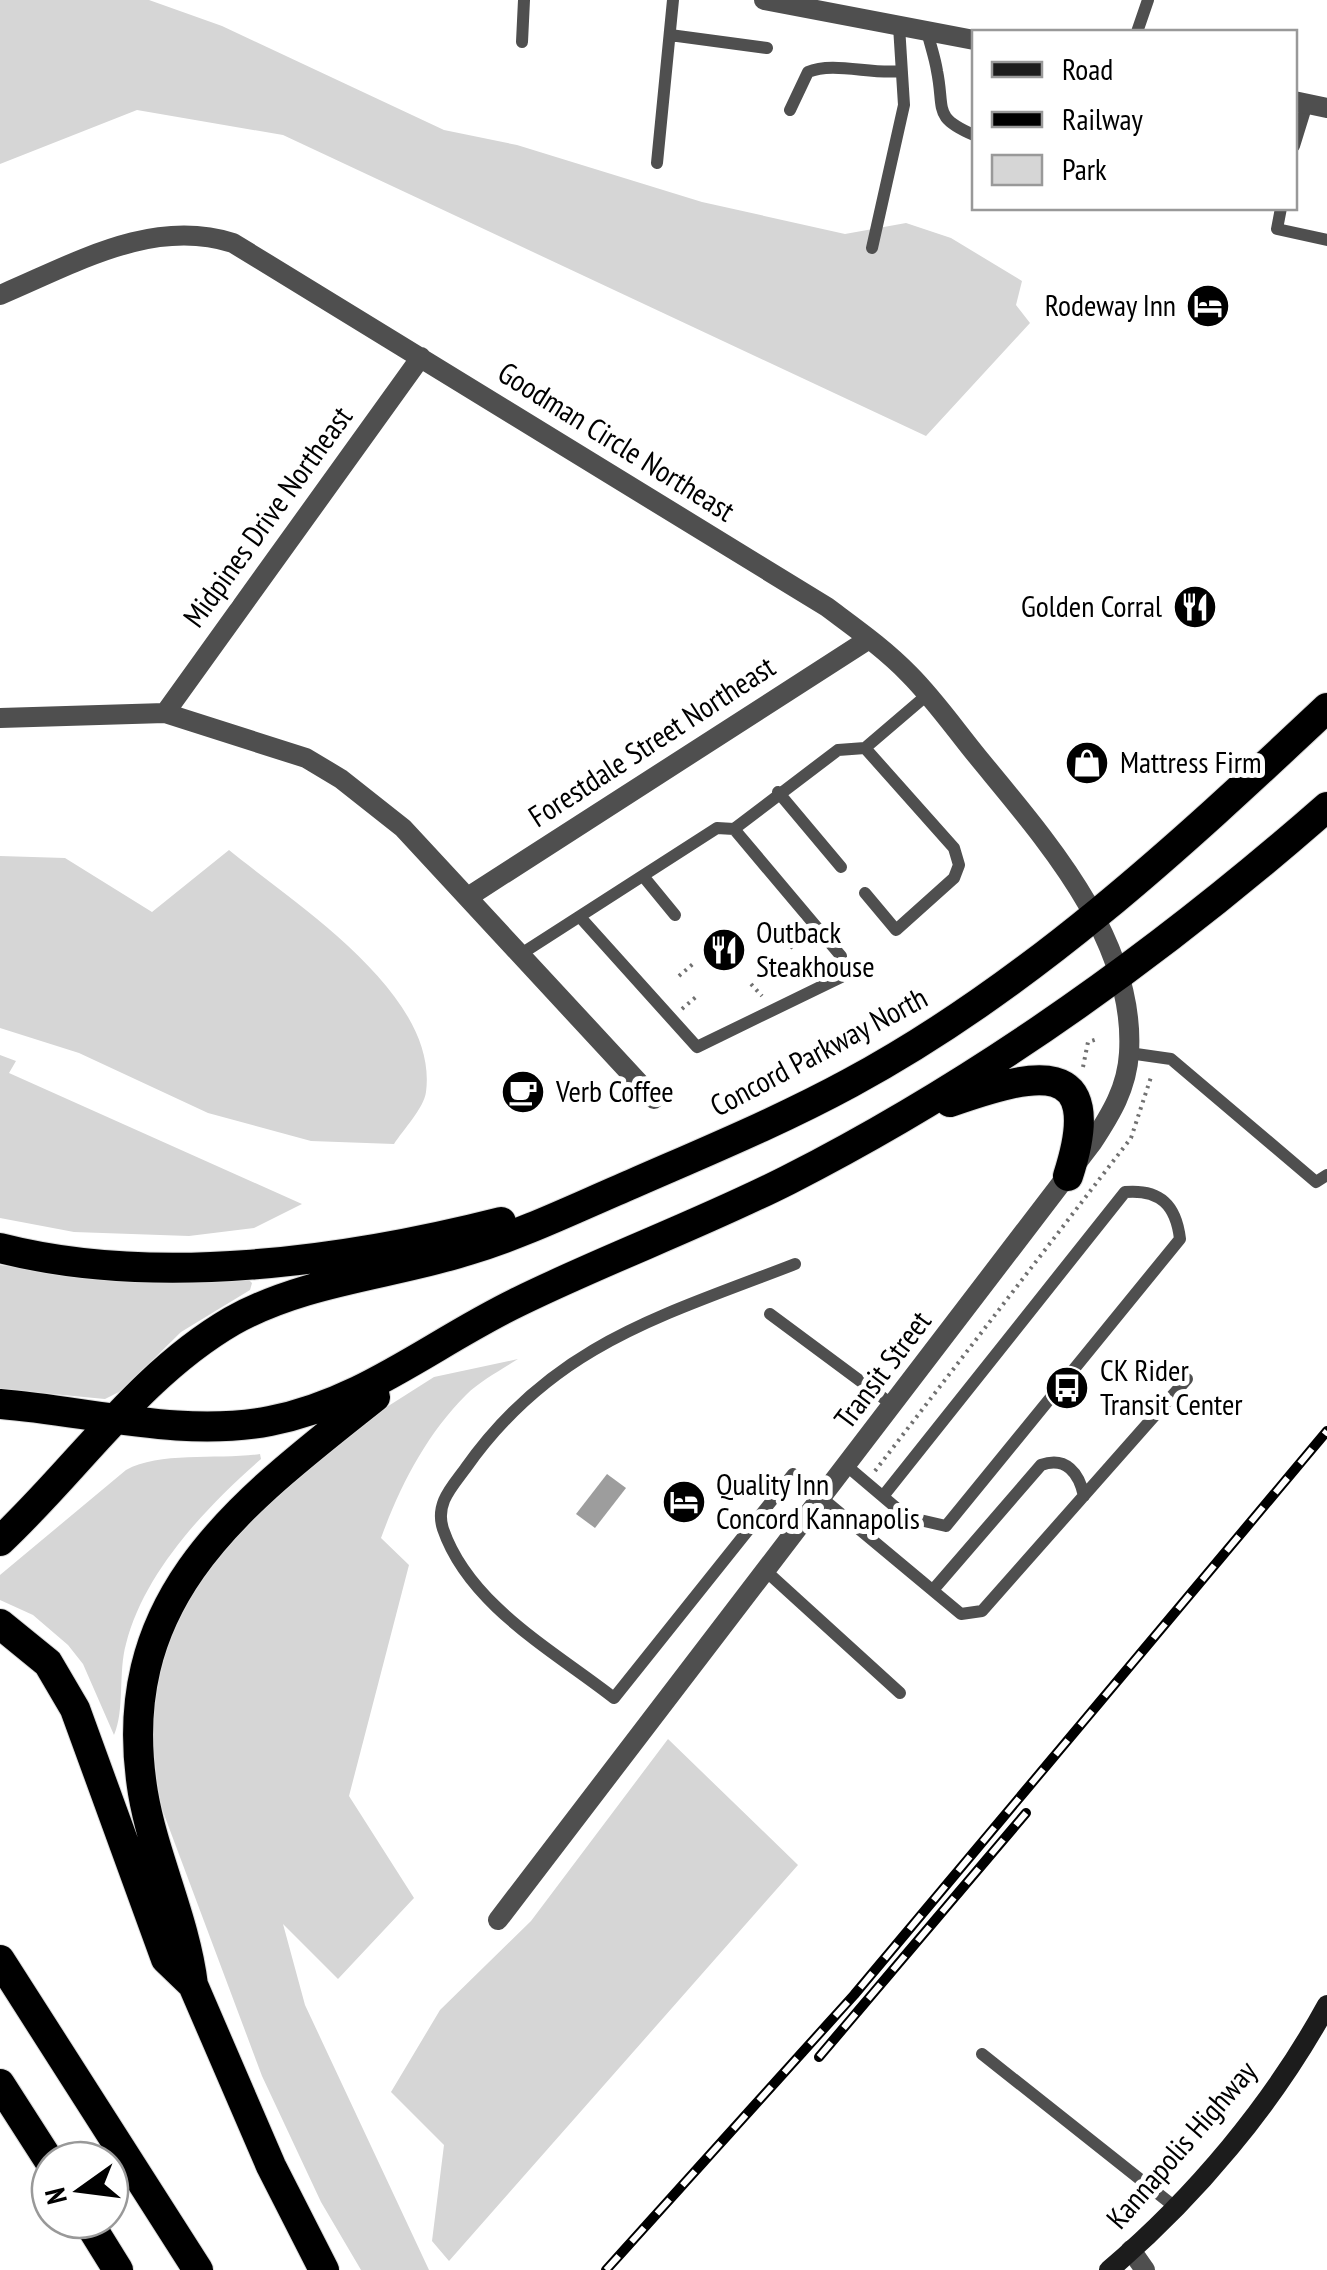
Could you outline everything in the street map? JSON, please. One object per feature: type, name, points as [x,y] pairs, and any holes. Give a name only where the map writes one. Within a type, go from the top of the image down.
[{"type":"highway","name":"Concord Parkway North","points":[[0,1540],[116,1416],[208,1336],[258,1308],[310,1290],[479,1247],[643,1180],[796,1110],[910,1049],[1003,986],[1093,915],[1327,708]]},
{"type":"highway","points":[[324,2270],[272,2166],[193,1985],[189,1954],[143,1794],[140,1696],[151,1643],[179,1584],[238,1509],[422,1360],[486,1318],[787,1180],[967,1078],[1320,822]]},
{"type":"highway","points":[[890,1122],[1026,1078],[1055,1080],[1074,1098],[1079,1118],[1078,1145],[1068,1176]]},
{"type":"highway","points":[[0,1248],[93,1264],[267,1262],[482,1227],[643,1180]]},
{"type":"highway","points":[[0,1404],[194,1426],[266,1422],[325,1407],[422,1360]]},
{"type":"highway","points":[[0,1624],[33,1648],[62,1684],[88,1740],[166,1958],[193,1985]]},
{"type":"highway","points":[[0,1960],[198,2270]]},
{"type":"highway","points":[[0,2084],[36,2140]]},
{"type":"highway","points":[[99,2240],[118,2270]]},
{"type":"main road","name":"Kannapolis Highway","points":[[1110,2270],[1175,2206],[1268,2096],[1327,2005]]},
{"type":"street","points":[[764,0],[972,40]]},
{"type":"street","name":"Goodman Circle Northeast","points":[[0,295],[121,245],[172,233],[204,234],[233,243],[827,607],[870,639],[927,695],[1020,808],[1093,915]]},
{"type":"street","name":"Midpines Drive Northeast","points":[[165,713],[420,357]]},
{"type":"street","name":"Forestdale Street Northeast","points":[[468,896],[870,639]]},
{"type":"street","points":[[0,718],[165,713],[265,742],[342,779],[403,828],[654,1098]]},
{"type":"street","name":"Transit Street","points":[[498,1920],[848,1467],[1068,1176],[1119,1099],[1129,1053],[1118,972],[1093,915]]},
{"type":"street","points":[[1131,2250],[1145,2270]]},
{"type":"lane","points":[[522,42],[524,0]]},
{"type":"lane","points":[[657,163],[673,0]]},
{"type":"lane","points":[[1138,30],[1148,0]]},
{"type":"lane","points":[[872,248],[904,105],[899,26]]},
{"type":"lane","points":[[927,31],[938,75],[938,106],[950,124],[972,133]]},
{"type":"lane","points":[[670,35],[767,48]]},
{"type":"lane","points":[[790,110],[808,72],[818,68],[878,74],[901,70]]},
{"type":"lane","points":[[1297,138],[1310,104]]},
{"type":"lane","points":[[1281,210],[1277,229],[1327,240]]},
{"type":"lane","points":[[521,954],[716,828],[734,829],[838,750],[865,748],[927,695]]},
{"type":"lane","points":[[865,748],[954,848],[959,865],[954,878],[896,930],[865,893]]},
{"type":"lane","points":[[778,792],[842,866]]},
{"type":"lane","points":[[580,917],[698,1047],[841,977],[840,956],[734,829]]},
{"type":"lane","points":[[643,876],[675,915]]},
{"type":"lane","points":[[1129,1053],[1172,1058],[1316,1182],[1327,1174]]},
{"type":"lane","points":[[848,1467],[907,1517],[946,1526],[1180,1239],[1178,1219],[1166,1199],[1143,1190],[1125,1192],[884,1494]]},
{"type":"lane","points":[[795,1264],[618,1333],[591,1349],[498,1422],[440,1503],[442,1528],[477,1590],[614,1698],[793,1474],[961,1614],[982,1611],[1187,1379]]},
{"type":"lane","points":[[770,1314],[894,1406]]},
{"type":"lane","points":[[933,1590],[1041,1465],[1053,1460],[1068,1465],[1081,1482],[1084,1496]]},
{"type":"lane","points":[[767,1572],[900,1694]]},
{"type":"lane","points":[[982,2054],[1175,2206]]},
{"type":"path","points":[[680,976],[694,963]]},
{"type":"path","points":[[752,984],[762,996]]},
{"type":"path","points":[[1083,1072],[1088,1042],[1096,1039]]},
{"type":"path","points":[[874,1471],[1131,1138],[1152,1074]]},
{"type":"green space","points":[[0,0],[149,0],[222,26],[444,130],[517,145],[702,202],[845,234],[906,223],[951,238],[1022,281],[1016,305],[1030,323],[926,436],[283,135],[137,110],[0,164]]},
{"type":"green space","points":[[229,850],[324,924],[387,987],[410,1020],[424,1056],[426,1092],[394,1144],[311,1141],[208,1113],[79,1053],[0,1028],[0,856],[65,858],[152,912]]},
{"type":"green space","points":[[0,1055],[16,1061],[9,1073],[302,1204],[254,1228],[189,1236],[74,1232],[0,1218]]},
{"type":"green space","points":[[0,1265],[112,1280],[247,1278],[252,1283],[250,1290],[181,1332],[121,1391],[105,1399],[0,1389]]},
{"type":"green space","points":[[518,1359],[484,1380],[452,1410],[406,1480],[381,1538],[409,1565],[349,1796],[414,1898],[338,1979],[283,1924],[305,2005],[429,2270],[361,2270],[321,2202],[262,2076],[159,1801],[149,1707],[187,1570],[371,1417],[434,1377]]},
{"type":"green space","points":[[260,1454],[261,1459],[180,1542],[147,1591],[126,1644],[114,1735],[83,1664],[68,1645],[33,1615],[0,1600],[0,1575],[126,1470],[156,1460]]},
{"type":"green space","points":[[668,1739],[798,1865],[449,2261],[432,2241],[444,2145],[391,2092],[440,2010],[531,1921]]},
{"type":"shaded area","points":[[607,1474],[626,1488],[595,1528],[576,1514]]},
{"type":"railway","points":[[606,2270],[854,1995],[1327,1431]]},
{"type":"railway","points":[[819,2057],[1026,1813]]},
{"type":"place","name":"Rodeway Inn","points":[[1208,306]]},
{"type":"place","name":"Golden Corral","points":[[1195,607]]},
{"type":"place","name":"Mattress Firm","points":[[1087,763]]},
{"type":"place","name":"Outback Steakhouse","points":[[724,950]]},
{"type":"place","name":"Verb Coffee","points":[[523,1092]]},
{"type":"place","name":"CK Rider Transit Center","points":[[1067,1388]]},
{"type":"place","name":"Quality Inn Concord Kannapolis","points":[[684,1502]]}]
